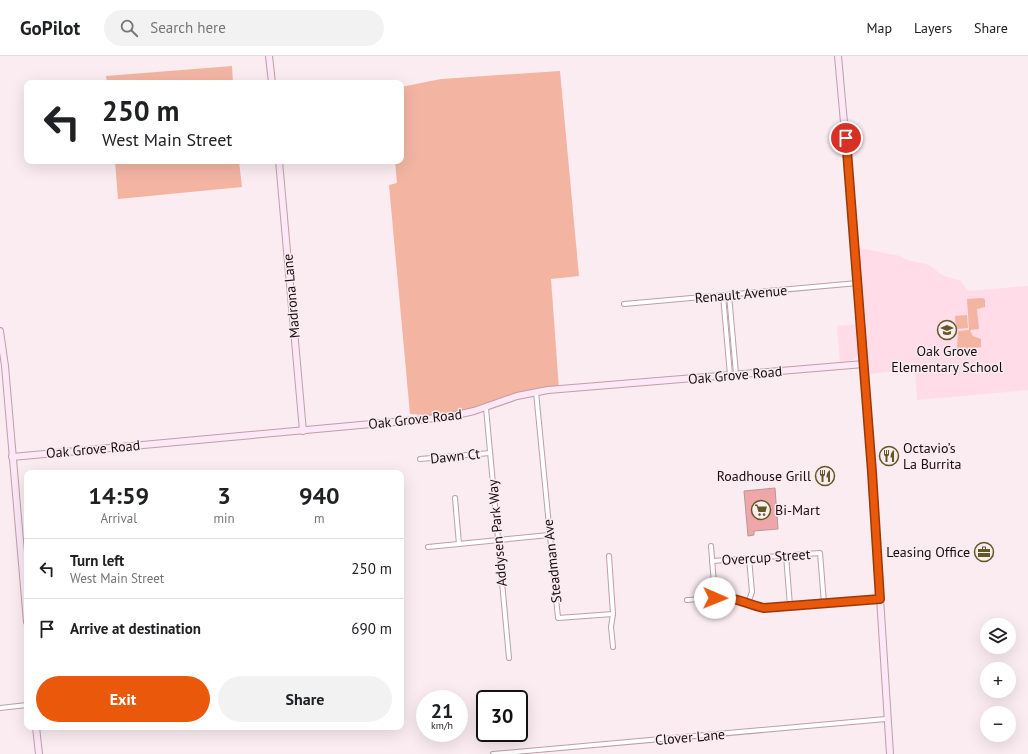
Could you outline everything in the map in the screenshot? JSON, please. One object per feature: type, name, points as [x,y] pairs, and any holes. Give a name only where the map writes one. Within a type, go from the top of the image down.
[{"type":"street","points":[[269,56],[272,80]]},
{"type":"street","points":[[838,56],[858,283],[880,599],[886,719],[890,754]]},
{"type":"street","name":"Madrona Lane","points":[[279,164],[303,430]]},
{"type":"street","name":"Renault Avenue","points":[[624,304],[858,283]]},
{"type":"street","points":[[729,295],[733,375]]},
{"type":"street","points":[[723,296],[733,375]]},
{"type":"street","points":[[0,331],[5,366],[12,456],[24,563]]},
{"type":"street","name":"Oak Grove Road","points":[[12,456],[448,417],[486,408],[518,396],[536,392],[864,364]]},
{"type":"street","name":"Steadman Ave","points":[[536,392],[558,618],[613,614]]},
{"type":"street","name":"Addysen Park Way","points":[[486,408],[508,658]]},
{"type":"street","name":"Dawn Ct","points":[[420,459],[490,452]]},
{"type":"street","points":[[455,498],[459,544]]},
{"type":"street","points":[[428,547],[549,535]]},
{"type":"street","points":[[711,546],[715,598]]},
{"type":"street","name":"Overcup Street","points":[[712,561],[820,553],[824,603]]},
{"type":"street","points":[[786,555],[790,606]]},
{"type":"street","points":[[609,556],[613,614],[611,627],[613,647]]},
{"type":"street","points":[[748,603],[752,592],[749,558]]},
{"type":"street","points":[[687,600],[736,598],[764,608],[880,599]]},
{"type":"street","points":[[0,708],[24,705]]},
{"type":"street","name":"Clover Lane","points":[[493,754],[886,719]]},
{"type":"street","points":[[36,730],[39,754]]},
{"type":"shaded area","points":[[232,66],[233,80],[107,80],[106,76]]},
{"type":"shaded area","points":[[560,71],[579,276],[551,279],[559,389],[527,394],[448,417],[410,414],[389,185],[397,183],[395,164],[404,164],[404,86],[441,79]]},
{"type":"shaded area","points":[[115,164],[239,164],[242,187],[118,199]]},
{"type":"shaded area","name":"Oak Grove Elementary School","points":[[859,248],[900,256],[907,260],[929,265],[942,275],[961,281],[968,291],[1028,286],[1028,390],[917,400],[915,369],[870,374]]},
{"type":"shaded area","points":[[983,298],[985,300],[985,307],[977,309],[979,329],[970,331],[973,336],[981,339],[981,347],[960,350],[957,348],[958,331],[969,330],[967,299]]},
{"type":"shaded area","points":[[967,315],[968,328],[956,329],[955,316]]},
{"type":"shaded area","points":[[857,324],[858,355],[853,360],[840,363],[837,326]]},
{"type":"building","name":"Bi-Mart","points":[[775,488],[778,529],[754,531],[754,535],[748,536],[744,491]]},
{"type":"building","name":"Leasing Office","points":[[991,546],[993,557],[977,558],[976,547]]},
{"type":"place","name":"Oak Grove Elementary School","points":[[947,330]]},
{"type":"place","name":"Octavio’s La Burrita","points":[[889,456]]},
{"type":"place","name":"Roadhouse Grill","points":[[825,476]]},
{"type":"place","name":"Bi-Mart","points":[[761,510]]},
{"type":"place","name":"Leasing Office","points":[[984,552]]},
{"type":"route","points":[[715,598],[736,598],[754,606],[764,608],[880,599],[872,472],[846,138]]}]
